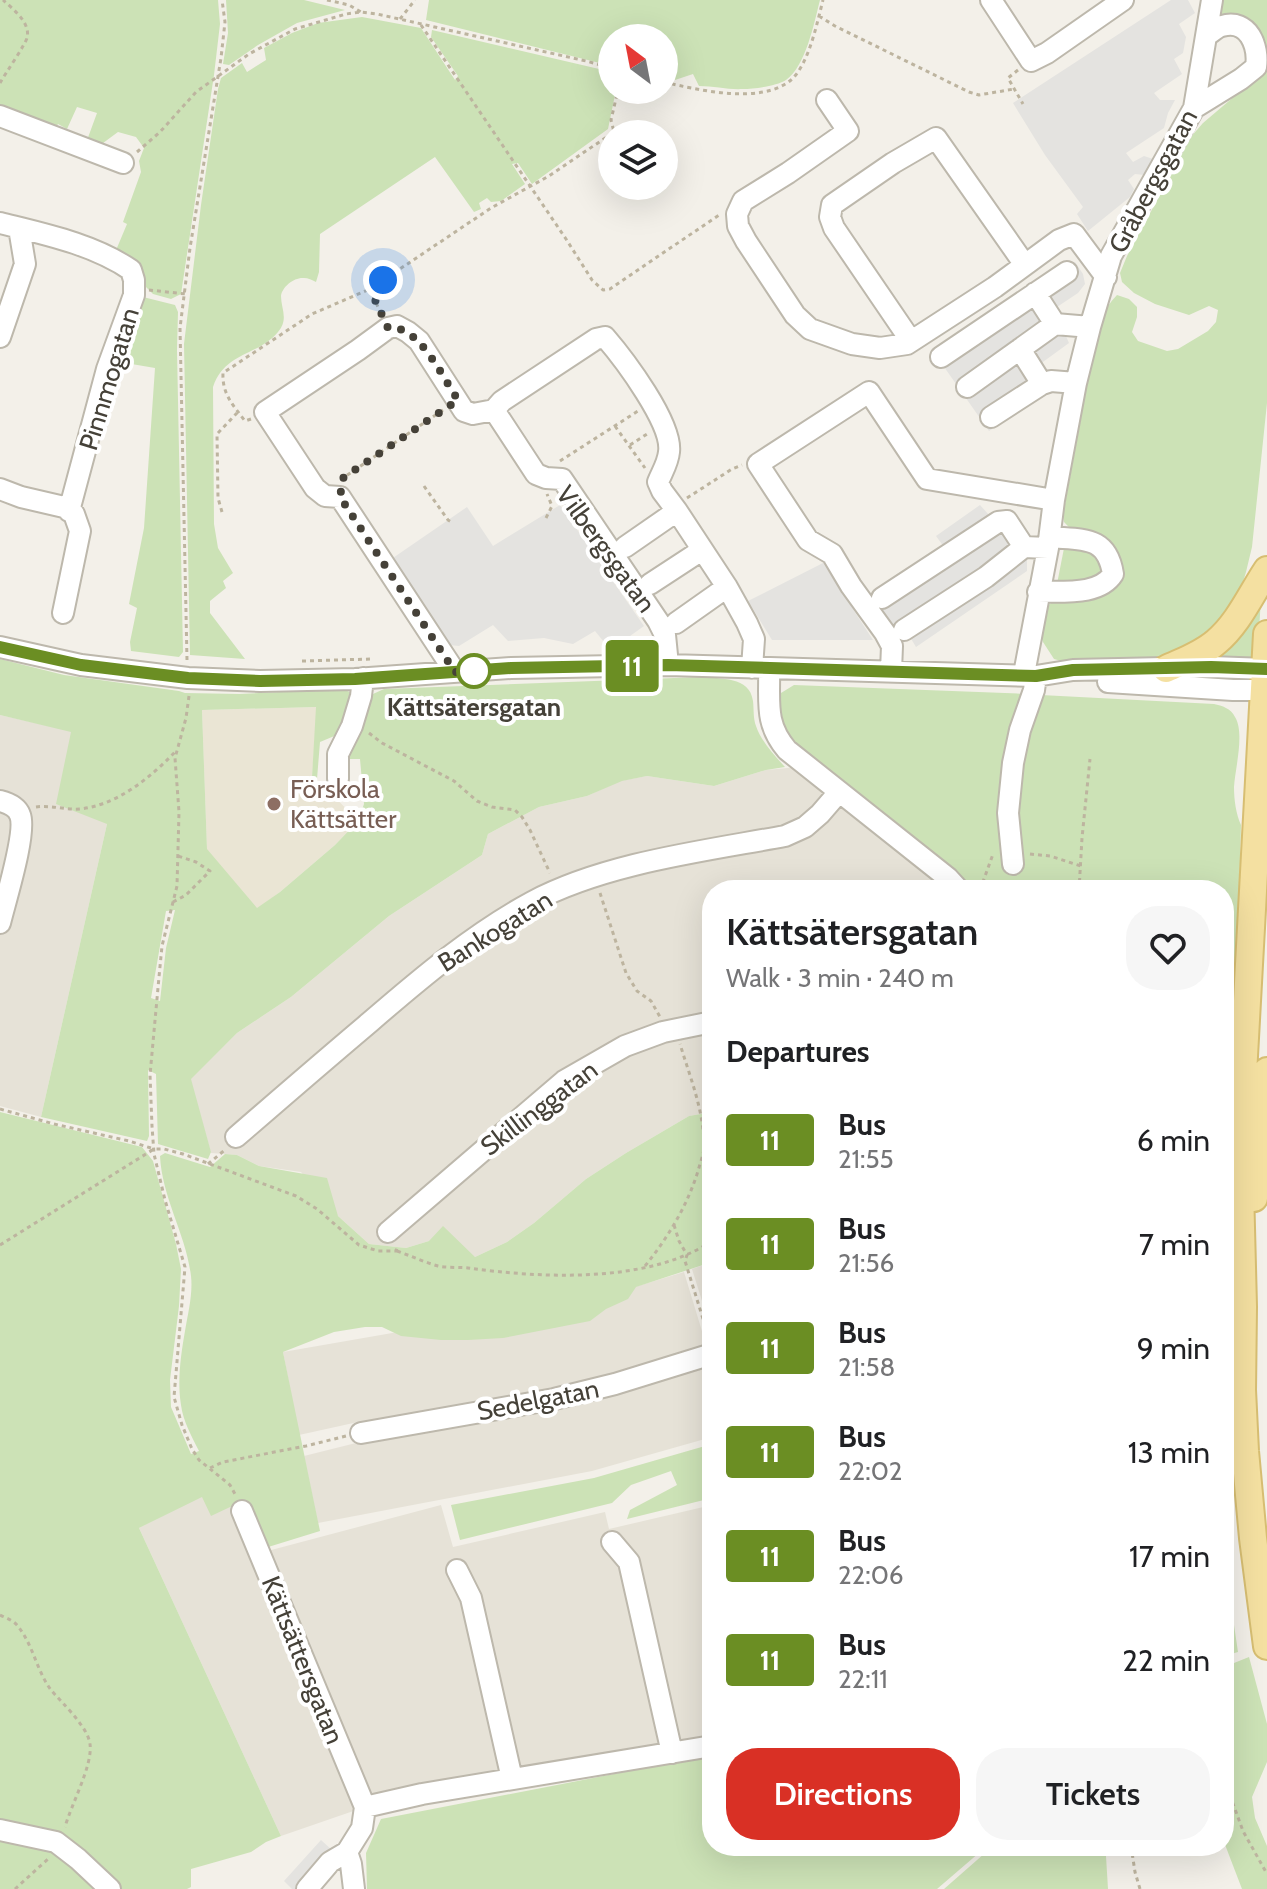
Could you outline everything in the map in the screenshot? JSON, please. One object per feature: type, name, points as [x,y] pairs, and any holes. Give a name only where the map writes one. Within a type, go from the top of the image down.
[{"type":"main road","points":[[1166,669],[1194,657],[1216,642],[1232,625],[1267,570]]},
{"type":"main road","points":[[1267,634],[1239,1148],[1245,1451],[1267,1646]]},
{"type":"main road","points":[[1242,1288],[1267,1071]]},
{"type":"street","points":[[991,0],[1031,61],[1123,0]]},
{"type":"street","name":"Gråbergsgatan","points":[[1012,854],[1008,813],[1013,763],[1034,690],[1030,675],[1038,592],[1076,383],[1111,256],[1194,108],[1212,0]]},
{"type":"street","points":[[1194,108],[1256,67],[1256,47],[1245,29],[1233,25],[1221,26],[1206,36]]},
{"type":"street","points":[[827,100],[848,131],[743,201],[737,214],[738,226],[795,315],[810,329],[852,344],[880,348],[907,344],[1059,240],[1074,234],[1106,277]]},
{"type":"street","points":[[0,116],[123,163]]},
{"type":"street","points":[[911,341],[863,273],[830,217],[832,205],[893,163],[936,138],[1025,265]]},
{"type":"street","name":"Pinnmogatan","points":[[9,225],[59,238],[119,261],[131,270],[134,295],[107,369],[69,511]]},
{"type":"street","name":"Pinnmogatan","points":[[0,337],[25,264],[9,225]]},
{"type":"street","points":[[941,357],[1067,272]]},
{"type":"street","points":[[1035,293],[1055,324]]},
{"type":"street","points":[[967,387],[1055,324],[1090,327]]},
{"type":"street","points":[[455,672],[340,497],[325,496],[315,488],[265,412],[388,328],[397,326],[419,341],[464,411],[473,414],[494,410],[502,401],[596,339],[605,337],[664,423],[670,451],[658,482],[727,587],[754,639],[769,716],[776,736],[787,750],[950,880]]},
{"type":"street","points":[[1020,349],[1042,384]]},
{"type":"street","points":[[991,417],[1042,384],[1051,381],[1076,383]]},
{"type":"street","points":[[891,671],[892,646],[885,633],[832,554],[808,540],[758,464],[869,392],[927,479],[1054,500]]},
{"type":"street","name":"Vilbergsgatan","points":[[494,410],[536,474],[562,479],[658,621],[665,635],[668,665]]},
{"type":"street","points":[[0,489],[64,507],[74,514],[80,531],[63,613]]},
{"type":"street","points":[[625,547],[675,509]]},
{"type":"street","points":[[882,598],[998,522],[1007,521],[1024,547]]},
{"type":"street","points":[[904,630],[986,577],[1024,547],[1049,542],[1090,541],[1103,547],[1111,558],[1113,574],[1108,582],[1089,589],[1038,592]]},
{"type":"street","points":[[650,584],[702,550]]},
{"type":"street","points":[[676,623],[727,587]]},
{"type":"street","points":[[0,647],[81,665],[188,678],[260,681],[511,668],[668,665],[1030,675],[1073,670],[1211,667],[1266,679]]},
{"type":"street","points":[[1057,673],[1091,681],[1233,690],[1266,679]]},
{"type":"street","points":[[338,779],[338,754],[352,726],[363,678]]},
{"type":"street","name":"Bankogatan","points":[[236,1137],[455,952],[533,902],[595,876],[785,836],[805,827],[839,792]]},
{"type":"street","points":[[0,923],[20,840],[22,818],[8,805]]},
{"type":"street","name":"Skillinggatan","points":[[392,1242],[564,1081],[625,1046],[663,1032],[702,1024]]},
{"type":"street","name":"Sedelgatan","points":[[361,1433],[554,1399],[702,1357]]},
{"type":"street","name":"Kättsättersgatan","points":[[242,1511],[365,1807]]},
{"type":"street","points":[[612,1542],[629,1562],[672,1753]]},
{"type":"street","points":[[457,1570],[471,1598],[512,1779]]},
{"type":"street","points":[[307,1889],[330,1862],[347,1852],[362,1828],[365,1807],[422,1794],[702,1748]]},
{"type":"street","points":[[0,1830],[58,1844],[110,1889]]},
{"type":"street","points":[[347,1852],[354,1889]]},
{"type":"path","points":[[0,83],[27,37],[21,18],[3,0]]},
{"type":"path","points":[[187,659],[180,328],[225,22],[222,0]]},
{"type":"path","points":[[327,0],[349,5],[361,12],[598,65]]},
{"type":"path","points":[[400,19],[415,0]]},
{"type":"path","points":[[678,85],[747,94],[782,86],[793,79],[802,65],[823,0]]},
{"type":"path","points":[[123,163],[160,132],[196,92],[249,54],[295,29],[361,12]]},
{"type":"path","points":[[819,16],[969,92],[979,95],[1014,89]]},
{"type":"path","points":[[420,24],[592,280],[603,290],[610,289],[743,201]]},
{"type":"path","points":[[1023,104],[1008,78],[1031,61]]},
{"type":"path","points":[[265,412],[245,421],[222,386],[223,373],[312,314],[370,289],[491,208],[549,176],[614,132],[611,120],[615,104]]},
{"type":"path","points":[[134,288],[186,294]]},
{"type":"path","points":[[370,289],[388,328]]},
{"type":"path","points":[[340,497],[343,478],[458,400]]},
{"type":"path","points":[[562,479],[553,465],[651,402]]},
{"type":"path","points":[[222,512],[218,498],[217,434],[238,412]]},
{"type":"path","points":[[615,426],[642,466],[658,482]]},
{"type":"path","points":[[675,509],[739,465],[758,464]]},
{"type":"path","points":[[424,486],[453,523]]},
{"type":"path","points":[[189,692],[186,718],[175,758],[179,812],[177,886],[162,946],[150,1075],[154,1149],[185,1267],[174,1397],[192,1449],[199,1460],[230,1485],[242,1511]]},
{"type":"path","points":[[352,726],[369,732],[394,750],[454,781],[477,801],[515,810],[530,830],[558,891]]},
{"type":"path","points":[[8,805],[81,809],[110,801],[128,791],[178,749]]},
{"type":"path","points":[[1080,880],[1090,759]]},
{"type":"path","points":[[1012,854],[1050,856],[1081,866]]},
{"type":"path","points":[[173,902],[186,895],[210,871],[178,856]]},
{"type":"path","points":[[595,876],[626,973],[637,991],[651,1001],[661,1018],[663,1032]]},
{"type":"path","points":[[682,1052],[698,1101],[702,1132]]},
{"type":"path","points":[[0,1109],[183,1154],[296,1196],[317,1209],[359,1245],[378,1251],[392,1242],[440,1266],[573,1275],[644,1268],[687,1255],[702,1247]]},
{"type":"path","points":[[208,1164],[236,1137]]},
{"type":"path","points":[[0,1245],[154,1149]]},
{"type":"path","points":[[644,1268],[687,1201],[702,1156]]},
{"type":"path","points":[[674,1225],[687,1255],[685,1261],[702,1315]]},
{"type":"path","points":[[210,1468],[223,1462],[361,1433]]},
{"type":"path","points":[[0,1615],[14,1622],[28,1642],[51,1689],[67,1705],[90,1742],[90,1757],[58,1844],[49,1858],[15,1889]]},
{"type":"path","points":[[1234,1806],[1248,1841],[1267,1874]]},
{"type":"path","points":[[1133,1856],[1140,1889]]},
{"type":"shaded area","points":[[1171,0],[1188,0],[1195,13],[1179,24],[1186,37],[1183,53],[1174,59],[1182,74],[1154,93],[1160,100],[1175,100],[1164,128],[1126,153],[1133,162],[1144,156],[1153,159],[1144,175],[1135,174],[1128,180],[1134,189],[1130,197],[1088,231],[1077,214],[1083,207],[1045,155],[1013,103]]},
{"type":"shaded area","points":[[1075,262],[1085,284],[1078,293],[1054,309],[1069,343],[1036,367],[1043,378],[1046,394],[989,431],[935,354]]},
{"type":"shaded area","points":[[560,505],[644,626],[630,636],[604,642],[595,631],[573,644],[544,638],[508,641],[493,625],[459,646],[449,645],[390,560],[467,507],[493,546]]},
{"type":"shaded area","points":[[980,505],[989,515],[1001,513],[1027,540],[1027,571],[916,647],[910,637],[899,643],[871,601],[944,547],[936,536]]},
{"type":"shaded area","points":[[823,563],[873,640],[772,640],[748,601]]},
{"type":"shaded area","name":"Förskola Kättsätter","points":[[317,707],[312,778],[317,788],[324,786],[358,821],[335,845],[257,909],[207,850],[202,710]]},
{"type":"shaded area","points":[[0,715],[71,731],[107,824],[41,1117],[0,1106]]},
{"type":"shaded area","points":[[819,765],[960,880],[702,880],[702,1114],[689,1116],[626,1153],[586,1179],[507,1242],[475,1257],[429,1241],[406,1248],[369,1244],[338,1216],[301,1172],[259,1166],[237,1155],[211,1153],[190,1079],[237,1033],[291,997],[389,916],[482,855],[488,834],[539,807],[587,796],[620,781],[647,776],[714,786],[766,770]]},
{"type":"shaded area","points":[[702,1266],[702,1301],[692,1269]]},
{"type":"shaded area","points":[[684,1272],[702,1331],[702,1440],[592,1471],[318,1523],[304,1456],[364,1441],[358,1422],[299,1435],[283,1352],[605,1296]]},
{"type":"shaded area","points":[[202,1496],[239,1502],[260,1553],[441,1505],[453,1547],[605,1512],[609,1529],[702,1507],[702,1748],[365,1807],[281,1836],[139,1528]]},
{"type":"shaded area","points":[[321,1840],[333,1851],[298,1889],[292,1889],[284,1881]]},
{"type":"green space","points":[[0,0],[218,0],[220,24],[214,75],[181,294],[171,299],[153,294],[114,255],[127,224],[123,222],[141,172],[139,161],[144,148],[136,137],[118,132],[99,146],[86,143],[97,113],[77,107],[67,129],[58,124],[54,131],[0,112]]},
{"type":"green space","points":[[226,0],[304,0],[345,10],[297,23],[229,65],[223,64],[228,33]]},
{"type":"green space","points":[[429,0],[820,0],[799,65],[786,80],[759,88],[699,86],[693,74],[678,79],[678,24],[598,24],[598,63],[426,20]]},
{"type":"green space","points":[[1222,0],[1267,0],[1267,403],[1252,547],[1238,599],[1218,631],[1165,658],[1076,665],[1054,659],[1039,629],[1045,608],[1056,599],[1120,580],[1064,522],[1063,515],[1090,353],[1100,321],[1117,295],[1129,299],[1137,307],[1132,332],[1138,341],[1167,351],[1178,349],[1208,331],[1216,322],[1218,310],[1209,306],[1189,315],[1155,304],[1134,293],[1122,282],[1120,273],[1183,146],[1203,123],[1256,78],[1264,66],[1264,39],[1254,27],[1220,17]]},
{"type":"green space","points":[[362,17],[421,28],[455,80],[458,76],[431,37],[432,30],[598,69],[598,104],[613,104],[610,120],[598,120],[598,136],[532,184],[518,163],[512,164],[525,184],[501,201],[491,202],[487,198],[479,203],[481,209],[474,212],[435,157],[320,234],[316,282],[300,278],[286,286],[281,296],[283,323],[278,332],[225,367],[213,387],[214,524],[218,548],[233,573],[223,581],[226,588],[210,601],[210,613],[245,659],[190,655],[184,344],[218,89],[221,78],[242,63],[247,72],[266,60],[264,48],[318,23]]},
{"type":"green space","points":[[139,296],[175,305],[178,312],[183,652],[179,657],[131,651],[130,642],[137,608],[129,604],[144,528],[155,368],[114,361]]},
{"type":"green space","points":[[1065,543],[1097,555],[1100,570],[1092,583],[1057,584]]},
{"type":"green space","points":[[1261,599],[1257,661],[1211,659]]},
{"type":"green space","points":[[0,659],[64,675],[185,693],[342,689],[350,692],[354,697],[344,732],[320,742],[315,786],[312,777],[316,707],[202,710],[207,849],[257,908],[335,845],[358,821],[364,804],[360,759],[349,759],[350,740],[373,694],[384,689],[701,677],[733,680],[751,693],[758,732],[785,767],[714,786],[647,776],[622,781],[587,796],[539,807],[488,834],[482,855],[389,916],[291,997],[237,1033],[191,1079],[211,1152],[208,1159],[158,1144],[156,1074],[148,1070],[147,1141],[41,1117],[107,824],[56,804],[71,732],[0,715]],"holes":[[[175,910],[166,948],[160,1001],[151,998],[166,911]]]},
{"type":"green space","points":[[794,685],[1028,694],[1019,755],[1041,695],[1214,704],[1226,708],[1233,714],[1239,732],[1234,787],[1241,825],[1234,1007],[1234,880],[960,880],[797,744],[781,725],[775,705],[781,693]]},
{"type":"green space","points":[[0,1112],[142,1147],[153,1161],[181,1269],[170,1380],[171,1407],[191,1454],[199,1451],[184,1417],[179,1387],[191,1276],[165,1187],[160,1156],[165,1153],[210,1167],[225,1154],[237,1155],[259,1166],[327,1178],[338,1216],[369,1244],[406,1248],[429,1241],[443,1226],[475,1257],[507,1242],[586,1179],[626,1153],[689,1116],[702,1114],[702,1265],[636,1287],[628,1299],[590,1321],[503,1338],[468,1340],[401,1336],[382,1327],[365,1327],[334,1332],[283,1352],[320,1531],[265,1548],[245,1500],[211,1516],[202,1497],[139,1528],[281,1836],[251,1852],[191,1869],[191,1887],[187,1889],[0,1889]]},
{"type":"green space","points":[[702,1447],[702,1500],[627,1519],[630,1510],[677,1485],[671,1471],[631,1485],[612,1503],[460,1540],[451,1505],[594,1478]]},
{"type":"green space","points":[[1234,1625],[1238,1652],[1234,1653]]},
{"type":"green space","points":[[1249,1657],[1267,1724],[1267,1762],[1252,1797],[1255,1818],[1267,1846],[1267,1889],[1242,1889],[1229,1856],[1234,1856],[1234,1663]]},
{"type":"green space","points":[[702,1757],[702,1856],[975,1856],[937,1889],[367,1889],[366,1853],[381,1819]]},
{"type":"green space","points":[[982,1856],[1106,1856],[1108,1889],[944,1889]]},
{"type":"bus line","name":"11","points":[[0,647],[81,665],[188,678],[260,681],[355,679],[511,668],[668,665],[1036,676],[1073,670],[1267,669]]},
{"type":"place","name":"Kättsätersgatan","points":[[474,671]]},
{"type":"place","name":"Förskola Kättsätter","points":[[274,804]]},
{"type":"route","points":[[383,280],[370,289],[388,328],[397,326],[419,341],[458,400],[343,478],[340,497],[455,672],[474,671]]}]
